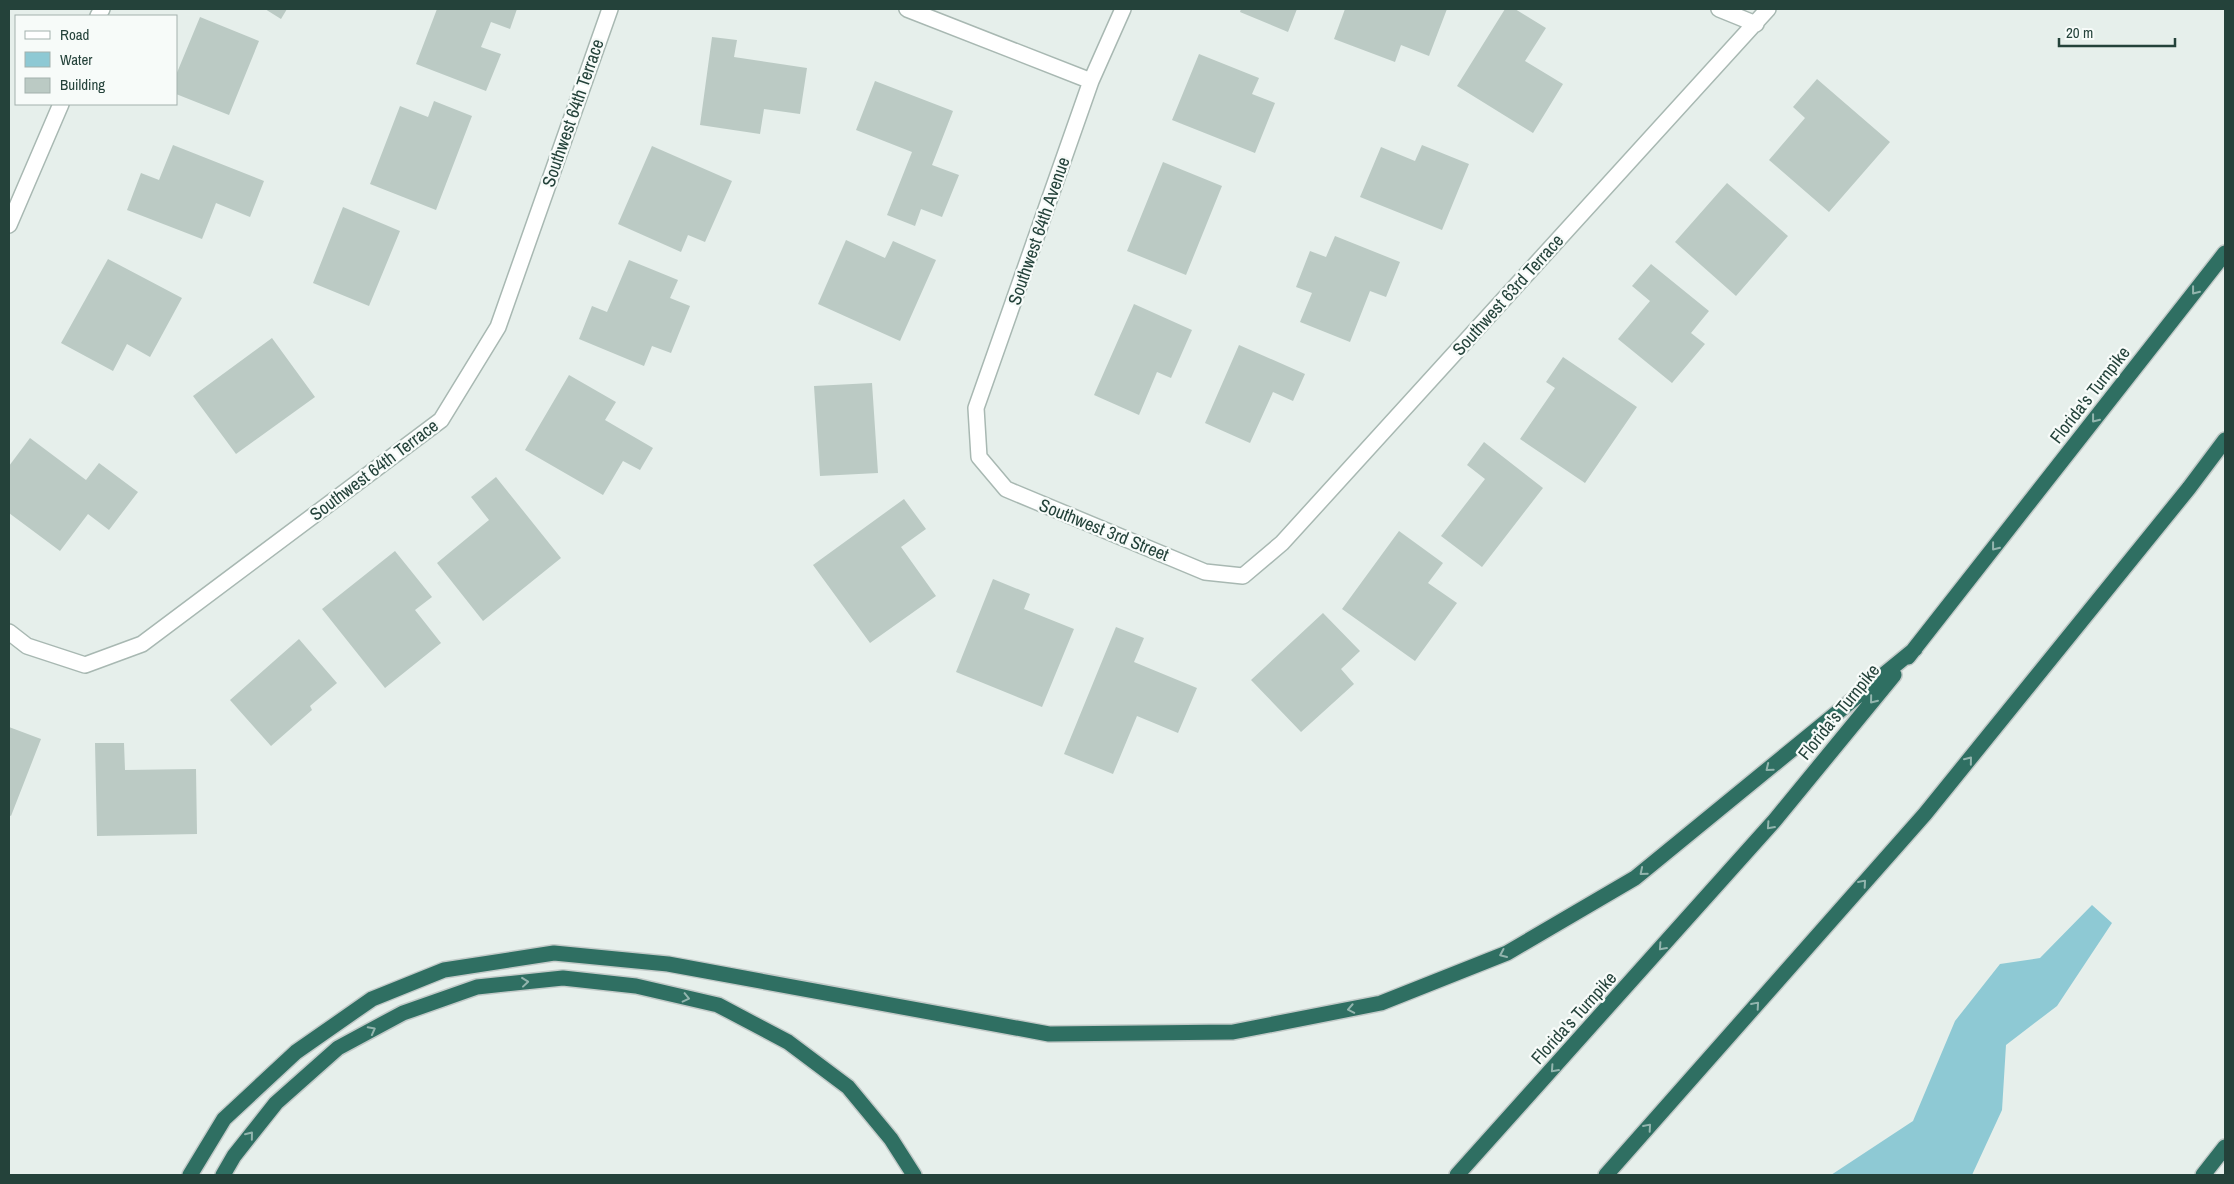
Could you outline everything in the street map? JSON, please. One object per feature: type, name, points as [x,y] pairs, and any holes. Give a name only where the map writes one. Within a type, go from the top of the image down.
[{"type":"highway","name":"Florida's Turnpike","points":[[1457,1175],[1775,820],[1915,649],[2225,253]]},
{"type":"highway","points":[[1610,1171],[1925,814],[2189,488],[2225,440]]},
{"type":"highway","points":[[190,1175],[224,1119],[296,1052],[372,999],[444,970],[554,953],[668,964],[1049,1034],[1234,1032],[1381,1003],[1507,953],[1635,878],[1915,649]]},
{"type":"highway","points":[[222,1175],[234,1156],[276,1103],[338,1048],[403,1013],[477,987],[562,978],[636,986],[718,1005],[788,1042],[848,1087],[891,1139],[914,1175]]},
{"type":"highway","points":[[2204,1175],[2225,1146]]},
{"type":"street","name":"Southwest 64th Terrace","points":[[9,632],[27,646],[86,665],[142,644],[441,420],[498,327],[610,9]]},
{"type":"street","points":[[907,9],[1092,80]]},
{"type":"street","name":"Southwest 64th Avenue","points":[[979,457],[976,408],[1092,80],[1123,9]]},
{"type":"street","points":[[1719,9],[1756,24]]},
{"type":"street","name":"Southwest 63rd Terrace","points":[[1243,576],[1288,536],[1768,9]]},
{"type":"street","points":[[9,225],[61,105]]},
{"type":"street","name":"Southwest 3rd Street","points":[[979,457],[1006,489],[1205,572],[1243,576]]},
{"type":"water","points":[[2092,905],[2112,923],[2057,1006],[2006,1045],[2002,1110],[1972,1175],[1831,1175],[1913,1121],[1955,1021],[2000,964],[2040,958]]},
{"type":"building","points":[[265,9],[287,9],[281,19]]},
{"type":"building","points":[[437,9],[517,9],[510,29],[491,22],[481,47],[501,54],[486,91],[416,64]]},
{"type":"building","points":[[1241,9],[1297,9],[1288,32],[1240,12]]},
{"type":"building","points":[[1345,9],[1447,9],[1429,56],[1401,45],[1395,62],[1334,39]]},
{"type":"building","points":[[1505,9],[1515,9],[1546,28],[1525,61],[1563,84],[1533,133],[1457,86]]},
{"type":"building","points":[[200,17],[259,41],[229,115],[178,95],[178,70]]},
{"type":"building","points":[[712,37],[737,40],[734,57],[807,68],[800,114],[764,109],[760,134],[700,125]]},
{"type":"building","points":[[1199,54],[1259,78],[1252,94],[1275,103],[1255,153],[1172,120]]},
{"type":"building","points":[[1817,79],[1890,142],[1829,212],[1769,160],[1805,118],[1793,107]]},
{"type":"building","points":[[875,81],[953,111],[932,165],[959,175],[942,217],[921,209],[915,226],[887,215],[912,152],[856,130]]},
{"type":"building","points":[[434,101],[472,116],[436,210],[370,184],[400,106],[428,117]]},
{"type":"building","points":[[173,145],[264,181],[250,217],[216,203],[202,239],[127,210],[141,173],[159,180]]},
{"type":"building","points":[[1422,145],[1469,164],[1442,230],[1360,197],[1381,147],[1415,161]]},
{"type":"building","points":[[652,146],[732,181],[705,242],[688,235],[681,252],[618,224]]},
{"type":"building","points":[[1163,162],[1222,186],[1186,275],[1127,251]]},
{"type":"building","points":[[1727,183],[1788,236],[1736,296],[1675,242]]},
{"type":"building","points":[[343,207],[400,231],[369,306],[313,283]]},
{"type":"building","points":[[1335,236],[1400,262],[1386,297],[1370,291],[1350,342],[1300,322],[1312,293],[1296,287],[1310,251],[1326,257]]},
{"type":"building","points":[[846,240],[885,258],[893,241],[936,260],[900,341],[818,304]]},
{"type":"building","points":[[108,259],[182,298],[150,357],[127,344],[113,371],[61,343]]},
{"type":"building","points":[[629,260],[678,280],[670,298],[690,306],[671,353],[652,346],[644,366],[579,339],[592,306],[607,312]]},
{"type":"building","points":[[1651,264],[1709,311],[1691,333],[1705,344],[1672,383],[1618,339],[1650,301],[1632,286]]},
{"type":"building","points":[[1134,304],[1192,330],[1171,378],[1157,372],[1139,415],[1094,395]]},
{"type":"building","points":[[272,338],[315,397],[236,454],[193,396]]},
{"type":"building","points":[[1239,345],[1305,374],[1293,401],[1273,392],[1250,443],[1205,423]]},
{"type":"building","points":[[1563,357],[1637,407],[1585,483],[1520,439],[1555,388],[1546,382]]},
{"type":"building","points":[[569,375],[616,402],[605,420],[653,448],[640,470],[623,461],[603,495],[525,450]]},
{"type":"building","points":[[872,383],[878,473],[820,476],[814,386]]},
{"type":"building","points":[[30,438],[86,480],[99,463],[138,492],[109,530],[88,514],[60,551],[9,513],[9,466]]},
{"type":"building","points":[[1484,442],[1543,488],[1482,567],[1441,536],[1485,479],[1467,465]]},
{"type":"building","points":[[496,477],[561,558],[483,621],[437,563],[489,520],[471,497]]},
{"type":"building","points":[[904,499],[926,529],[901,547],[936,596],[870,643],[813,565]]},
{"type":"building","points":[[1399,531],[1443,563],[1428,583],[1457,603],[1415,661],[1342,609]]},
{"type":"building","points":[[395,551],[432,597],[415,610],[441,643],[385,688],[322,609]]},
{"type":"building","points":[[993,579],[1030,594],[1024,609],[1074,629],[1042,707],[956,672]]},
{"type":"building","points":[[1323,613],[1360,651],[1341,669],[1354,684],[1301,732],[1251,680]]},
{"type":"building","points":[[1116,627],[1144,638],[1134,662],[1197,688],[1178,733],[1137,716],[1113,774],[1064,754]]},
{"type":"building","points":[[299,639],[337,683],[310,706],[312,710],[271,746],[230,700]]},
{"type":"building","points":[[9,727],[41,739],[11,816],[9,815]]},
{"type":"building","points":[[95,743],[124,743],[125,770],[196,769],[197,834],[97,836]]}]
